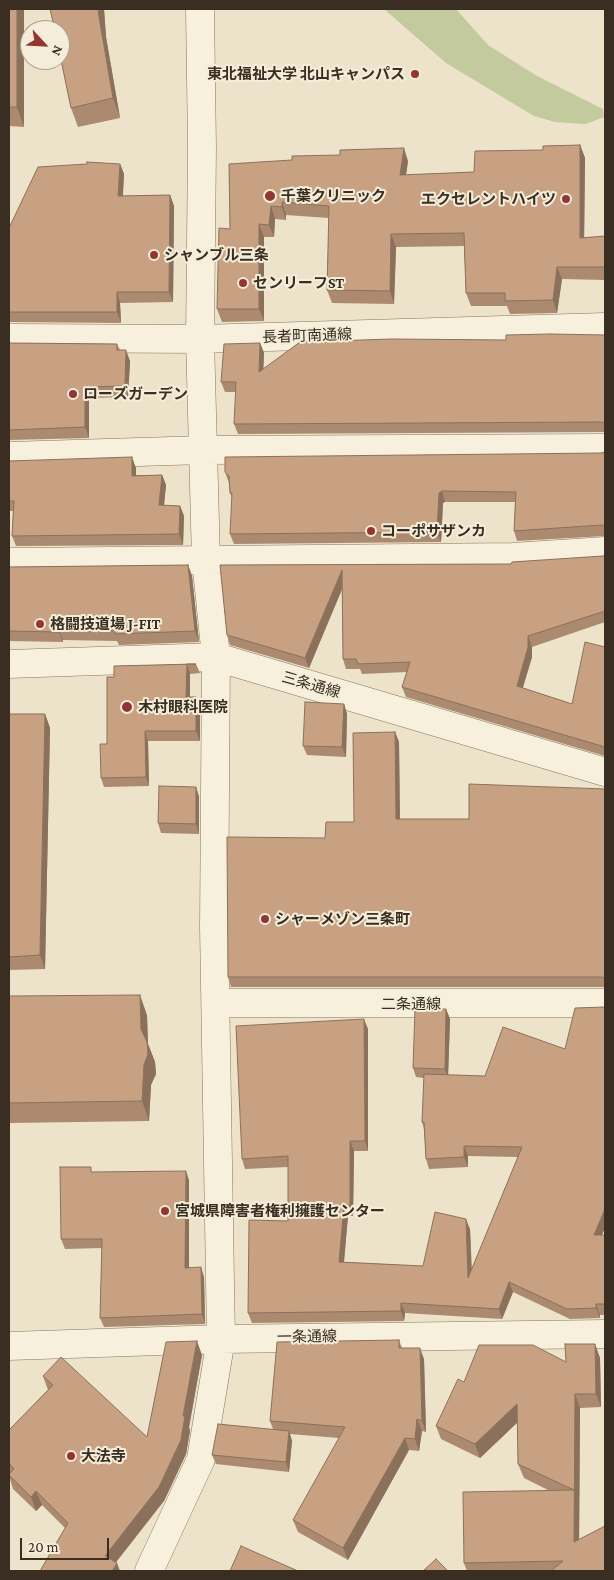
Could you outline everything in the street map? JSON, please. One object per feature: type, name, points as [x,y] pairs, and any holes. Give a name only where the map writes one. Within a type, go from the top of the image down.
[{"type":"street","points":[[149,1571],[202,1459],[222,1338],[214,927],[216,657],[206,560],[200,339],[202,148],[200,9]]},
{"type":"street","name":"長者町南通線","points":[[9,338],[200,339],[605,327]]},
{"type":"street","points":[[9,456],[204,450],[605,448]]},
{"type":"street","points":[[9,562],[512,556],[605,551]]},
{"type":"street","name":"三条通線","points":[[9,664],[216,657],[605,772]]},
{"type":"street","name":"二条通線","points":[[216,1003],[605,1003]]},
{"type":"street","name":"一条通線","points":[[9,1346],[222,1338],[605,1334]]},
{"type":"green space","points":[[384,9],[456,9],[488,45],[537,76],[603,109],[604,117],[586,124],[555,122],[534,116],[446,63]]},
{"type":"building","points":[[9,9],[17,9],[17,107],[9,107]]},
{"type":"building","points":[[50,9],[98,9],[113,98],[71,108],[63,70],[70,70],[70,20],[53,20]]},
{"type":"building","points":[[580,145],[580,238],[605,236],[605,267],[557,267],[553,300],[505,301],[505,293],[466,293],[464,233],[391,234],[390,291],[327,290],[329,206],[282,202],[282,207],[271,206],[269,225],[259,224],[259,309],[217,309],[219,228],[230,229],[229,164],[292,160],[292,156],[340,155],[340,150],[404,148],[400,175],[474,172],[475,151],[543,150],[543,146]]},
{"type":"building","points":[[87,162],[120,164],[118,196],[170,195],[169,292],[117,292],[117,312],[9,312],[9,228],[38,167],[87,164]]},
{"type":"building","points":[[506,335],[605,335],[605,423],[234,424],[236,382],[221,382],[224,344],[260,343],[259,372],[300,342],[392,339],[506,340]]},
{"type":"building","points":[[9,343],[117,344],[117,350],[126,350],[125,386],[85,387],[85,427],[9,430]]},
{"type":"building","points":[[605,452],[605,526],[514,531],[516,492],[442,491],[439,493],[437,532],[230,534],[232,493],[230,493],[229,476],[225,472],[225,457]]},
{"type":"building","points":[[132,457],[132,476],[162,475],[159,505],[180,506],[179,534],[12,536],[14,501],[9,501],[9,461]]},
{"type":"building","points":[[605,555],[605,611],[528,636],[528,647],[517,686],[572,704],[585,642],[605,647],[605,747],[402,687],[410,662],[358,664],[356,659],[343,659],[342,570],[305,658],[227,635],[220,565],[511,564],[512,562]]},
{"type":"building","points":[[188,565],[195,631],[115,634],[115,630],[59,629],[59,632],[9,631],[9,567]]},
{"type":"building","points":[[187,664],[186,697],[196,697],[196,731],[145,731],[146,777],[101,778],[100,744],[107,744],[107,677],[114,677],[114,666]]},
{"type":"building","points":[[305,702],[344,704],[342,747],[303,746]]},
{"type":"building","points":[[9,714],[45,714],[40,955],[9,957]]},
{"type":"building","points":[[395,732],[396,819],[469,819],[469,784],[605,789],[605,978],[228,977],[227,837],[325,838],[326,822],[354,822],[353,733]]},
{"type":"building","points":[[159,786],[196,787],[196,824],[158,823]]},
{"type":"building","points":[[140,995],[141,1029],[147,1042],[148,1054],[144,1065],[142,1101],[9,1103],[9,996]]},
{"type":"building","points":[[605,1007],[605,1209],[594,1235],[605,1235],[605,1304],[596,1304],[596,1308],[567,1309],[509,1282],[499,1309],[401,1303],[401,1311],[248,1313],[249,1220],[288,1221],[288,1156],[242,1159],[236,1026],[364,1019],[365,1141],[350,1141],[350,1206],[344,1206],[339,1262],[423,1266],[435,1212],[466,1219],[468,1278],[522,1147],[464,1146],[464,1157],[426,1159],[424,1122],[422,1122],[424,1074],[485,1076],[503,1027],[565,1049],[575,1008]]},
{"type":"building","points":[[415,1009],[446,1009],[445,1069],[413,1068]]},
{"type":"building","points":[[60,1167],[91,1167],[91,1172],[186,1171],[185,1268],[201,1267],[202,1314],[100,1318],[102,1239],[61,1239]]},
{"type":"building","points":[[399,1340],[399,1348],[420,1348],[422,1421],[417,1419],[415,1439],[405,1438],[343,1548],[293,1520],[345,1427],[270,1421],[277,1342]]},
{"type":"building","points":[[197,1341],[183,1416],[185,1416],[181,1440],[159,1487],[105,1556],[117,1563],[112,1571],[40,1571],[68,1523],[36,1491],[31,1497],[9,1475],[14,1469],[9,1463],[9,1430],[53,1385],[43,1376],[61,1357],[147,1437],[166,1342]]},
{"type":"building","points":[[565,1344],[595,1344],[596,1394],[575,1394],[574,1542],[605,1526],[605,1571],[551,1571],[563,1561],[464,1563],[463,1492],[574,1490],[518,1464],[517,1404],[475,1444],[436,1426],[458,1379],[464,1382],[479,1345],[533,1345],[566,1362]]},
{"type":"building","points":[[218,1424],[289,1431],[286,1462],[212,1455]]},
{"type":"building","points":[[241,1546],[298,1571],[230,1571]]},
{"type":"building","points":[[436,1559],[448,1571],[423,1571]]},
{"type":"place","name":"東北福祉大学 北山キャンパス","points":[[415,74]]},
{"type":"place","name":"千葉クリニック","points":[[270,196]]},
{"type":"place","name":"エクセレントハイツ","points":[[566,199]]},
{"type":"place","name":"シャンブル三条","points":[[154,255]]},
{"type":"place","name":"センリーフST","points":[[243,283]]},
{"type":"place","name":"ローズガーデン","points":[[73,394]]},
{"type":"place","name":"コーポサザンカ","points":[[371,531]]},
{"type":"place","name":"格闘技道場 J-FIT","points":[[40,624]]},
{"type":"place","name":"木村眼科医院","points":[[127,707]]},
{"type":"place","name":"シャーメゾン三条町","points":[[265,919]]},
{"type":"place","name":"宮城県障害者権利擁護センター","points":[[165,1211]]},
{"type":"place","name":"大法寺","points":[[71,1456]]}]
